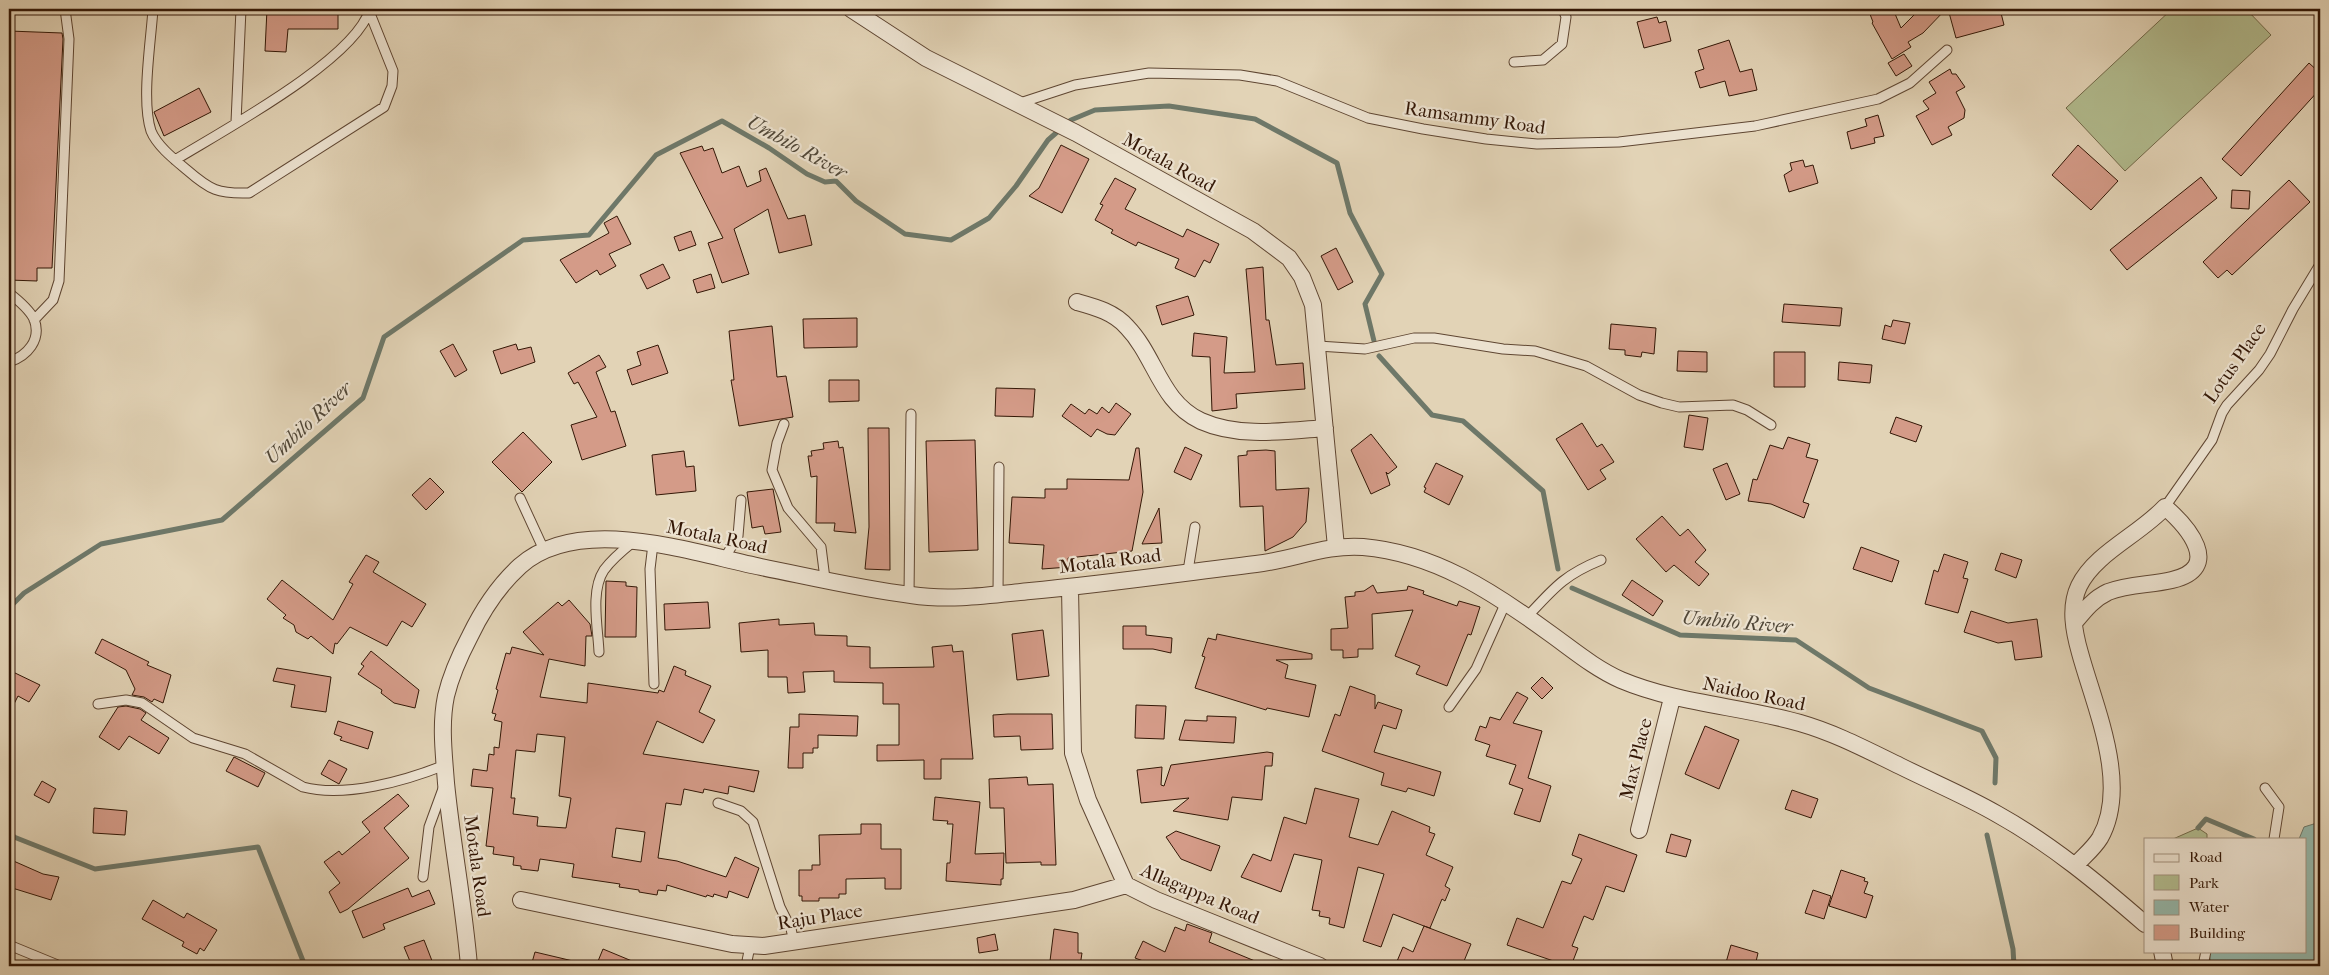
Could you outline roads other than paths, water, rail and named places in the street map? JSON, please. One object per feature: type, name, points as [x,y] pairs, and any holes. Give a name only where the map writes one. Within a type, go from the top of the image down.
[{"type":"street","name":"Motala Road","points":[[469,966],[446,773],[443,723],[446,697],[467,641],[496,590],[524,562],[544,550],[579,541],[654,544],[909,595],[950,599],[1070,588],[1188,571],[1263,564],[1336,548],[1318,346],[1312,305],[1302,277],[1284,252],[1253,232],[1076,133],[1020,103],[926,58],[851,9]]},
{"type":"street","points":[[1077,302],[1099,308],[1127,326],[1168,395],[1184,411],[1201,421],[1244,431],[1325,428]]},
{"type":"street","points":[[2074,623],[2092,601],[2105,593],[2117,589],[2174,580],[2195,566],[2199,556],[2198,548],[2187,528],[2165,507]]},
{"type":"street","name":"Lotus Place","points":[[2074,866],[2094,846],[2106,826],[2112,805],[2113,787],[2111,766],[2074,623],[2077,592],[2090,568],[2150,522],[2165,507]]},
{"type":"street","name":"Naidoo Road","points":[[1336,548],[1365,548],[1429,563],[1478,584],[1615,678],[1672,698],[1803,724],[1862,746],[1998,814],[2074,866],[2144,923]]},
{"type":"street","name":"Allagappa Road","points":[[1070,588],[1073,753],[1088,800],[1126,885],[1156,900],[1320,966]]},
{"type":"street","name":"Max Place","points":[[1639,830],[1672,698]]},
{"type":"street","name":"Raju Place","points":[[520,900],[750,946],[794,942],[1074,900],[1126,885]]},
{"type":"street","points":[[2162,952],[2165,966]]},
{"type":"lane","points":[[34,320],[53,300],[59,281],[69,39],[65,9]]},
{"type":"lane","points":[[153,9],[147,104],[152,131],[175,160],[208,188],[231,194],[249,193],[384,107],[392,86],[392,71],[370,10]]},
{"type":"lane","points":[[236,122],[240,9]]},
{"type":"lane","points":[[1514,62],[1543,60],[1562,44],[1566,18],[1563,9]]},
{"type":"lane","points":[[175,160],[294,87],[347,44],[362,28],[370,10]]},
{"type":"lane","name":"Ramsammy Road","points":[[1020,103],[1075,85],[1149,73],[1240,75],[1277,81],[1373,119],[1477,138],[1554,145],[1635,141],[1755,126],[1878,99],[1910,83],[1947,50]]},
{"type":"lane","name":"Lotus Place","points":[[2165,507],[2212,440],[2222,413],[2259,370],[2270,354],[2293,309],[2319,266]]},
{"type":"lane","points":[[9,293],[21,302],[34,320],[36,335],[30,350],[20,359],[9,362]]},
{"type":"lane","points":[[1318,346],[1365,349],[1414,338],[1434,338],[1503,349],[1535,351],[1586,366],[1639,395],[1662,404],[1679,407],[1733,405],[1747,410],[1771,425]]},
{"type":"lane","points":[[909,595],[911,414]]},
{"type":"lane","points":[[784,424],[776,442],[772,470],[788,508],[821,547],[825,579]]},
{"type":"lane","points":[[998,595],[999,467]]},
{"type":"lane","points":[[520,498],[544,550]]},
{"type":"lane","points":[[724,559],[738,536],[741,500]]},
{"type":"lane","points":[[1188,571],[1194,527]]},
{"type":"lane","points":[[599,652],[597,603],[600,577],[615,558],[633,542]]},
{"type":"lane","points":[[654,544],[650,569],[654,684]]},
{"type":"lane","points":[[1527,617],[1558,584],[1575,571],[1601,560]]},
{"type":"lane","points":[[1449,707],[1476,670],[1506,602]]},
{"type":"lane","points":[[98,704],[126,700],[142,703],[180,731],[193,738],[264,762],[298,784],[312,789],[346,790],[383,784],[419,775],[446,773],[429,827],[423,877]]},
{"type":"lane","points":[[2265,788],[2279,807],[2274,838]]},
{"type":"lane","points":[[718,803],[741,811],[753,822],[780,907],[791,929],[794,942]]},
{"type":"lane","points":[[9,945],[60,966]]},
{"type":"lane","points":[[746,966],[750,946]]},
{"type":"lane","points":[[2203,966],[2206,952]]},
{"type":"water","points":[[2320,822],[2320,966],[2211,966],[2209,952],[2306,952],[2306,838],[2299,838],[2304,827]]},
{"type":"waterway","name":"Umbilo River","points":[[9,608],[24,593],[101,544],[222,520],[363,398],[384,337],[523,240],[589,235],[656,155],[722,121],[769,148],[807,174],[825,182],[836,181],[856,201],[905,234],[951,240],[989,218],[1016,186],[1048,140],[1071,120],[1095,110],[1169,106],[1255,119],[1337,163],[1350,213],[1382,274],[1365,304],[1374,341]]},
{"type":"waterway","name":"Umbilo River","points":[[1379,356],[1432,415],[1463,421],[1543,491],[1558,569]]},
{"type":"waterway","name":"Umbilo River","points":[[1572,588],[1680,635],[1796,640],[1869,688],[1982,731],[1996,758],[1995,783]]},
{"type":"waterway","name":"Umbilo River","points":[[2198,828],[2206,819],[2252,838]]},
{"type":"waterway","points":[[9,830],[14,837],[95,869],[258,847],[305,966]]},
{"type":"waterway","name":"Umbilo River","points":[[1987,835],[2013,949],[2014,966]]}]
